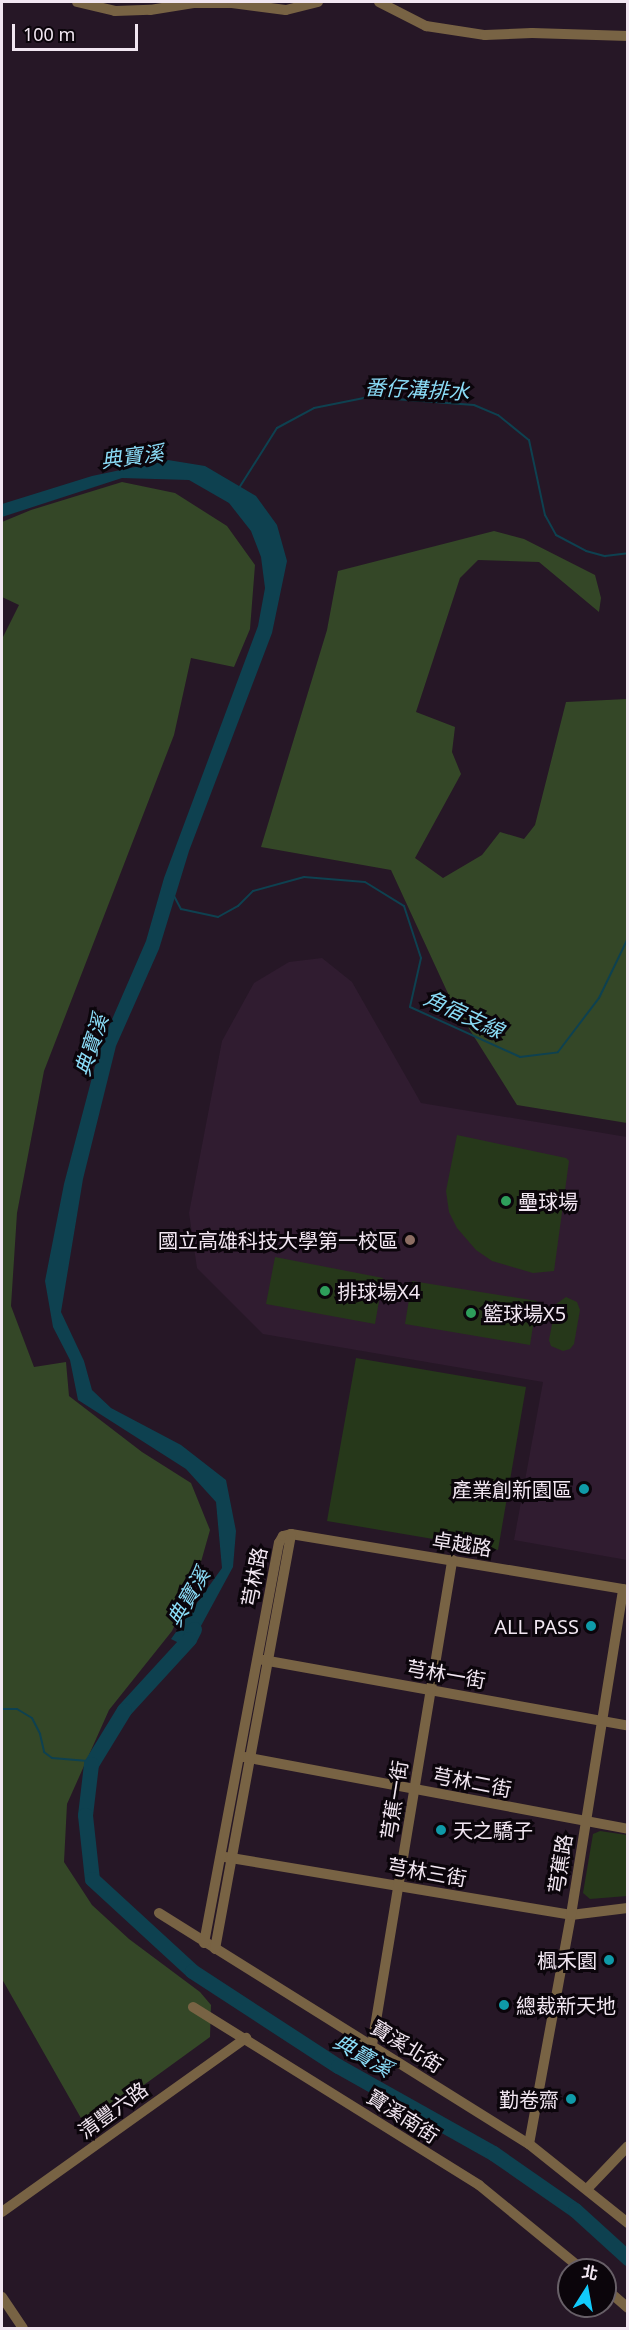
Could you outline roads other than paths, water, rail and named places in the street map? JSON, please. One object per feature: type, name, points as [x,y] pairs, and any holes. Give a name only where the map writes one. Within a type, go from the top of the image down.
[{"type":"street","points":[[77,2],[115,11],[150,10],[193,3],[232,3],[286,10],[318,2]]},
{"type":"street","points":[[379,2],[426,26],[485,35],[532,33],[627,36]]},
{"type":"street","name":"卓越路","points":[[291,1534],[626,1590]]},
{"type":"street","name":"芎林路","points":[[204,1943],[250,1758],[279,1543],[283,1536],[291,1534]]},
{"type":"street","name":"芎蕉一街","points":[[372,2045],[452,1560]]},
{"type":"street","name":"芎蕉路","points":[[529,2144],[571,1915],[601,1722],[626,1590]]},
{"type":"street","name":"芎林路","points":[[215,1949],[238,1756],[263,1660]]},
{"type":"street","name":"芎林一街","points":[[263,1660],[627,1726]]},
{"type":"street","name":"芎林二街","points":[[238,1756],[627,1829]]},
{"type":"street","name":"芎林三街","points":[[226,1857],[571,1915],[627,1908]]},
{"type":"street","name":"寶溪北街","points":[[159,1912],[204,1943],[529,2144],[627,2223]]},
{"type":"street","name":"寶溪南街","points":[[193,2007],[480,2185],[568,2258]]},
{"type":"street","name":"清豐六路","points":[[2,2212],[246,2038]]},
{"type":"street","points":[[587,2189],[627,2146]]},
{"type":"street","points":[[2,2297],[24,2328]]},
{"type":"water","points":[[168,460],[205,466],[256,496],[277,525],[287,561],[272,633],[189,851],[159,949],[116,1046],[83,1179],[61,1312],[84,1361],[92,1390],[111,1408],[181,1445],[226,1480],[236,1531],[233,1567],[189,1648],[171,1639],[222,1568],[216,1502],[186,1469],[78,1400],[70,1360],[53,1327],[45,1281],[64,1184],[100,1047],[146,941],[164,878],[258,626],[265,588],[261,557],[251,531],[229,503],[189,480],[122,478],[2,517],[2,504],[92,476]]},
{"type":"waterway","name":"番仔溝排水","points":[[239,488],[277,428],[314,408],[369,397],[474,405],[498,415],[529,440],[545,515],[556,535],[586,551],[605,556],[628,553]]},
{"type":"waterway","name":"角宿支線","points":[[174,896],[181,909],[218,917],[238,906],[253,891],[304,877],[365,882],[404,906],[421,958],[410,1007],[520,1057],[558,1052],[599,998],[628,938]]},
{"type":"waterway","name":"典寶溪","points":[[194,1629],[189,1639],[124,1710],[91,1764],[85,1815],[92,1879],[192,1971],[338,2066],[493,2153],[575,2210],[628,2258]]},
{"type":"waterway","name":"典寶溪","points":[[2,1709],[17,1709],[32,1718],[40,1734],[44,1752],[52,1758],[100,1762],[91,1764]]},
{"type":"place","name":"壘球場","points":[[506,1201]]},
{"type":"place","name":"國立高雄科技大學第一校區","points":[[410,1240]]},
{"type":"place","name":"排球場X4","points":[[325,1291]]},
{"type":"place","name":"籃球場X5","points":[[471,1313]]},
{"type":"place","name":"產業創新園區","points":[[584,1489]]},
{"type":"place","name":"ALL PASS","points":[[591,1626]]},
{"type":"place","name":"天之驕子","points":[[441,1830]]},
{"type":"place","name":"楓禾園","points":[[609,1960]]},
{"type":"place","name":"總裁新天地","points":[[504,2005]]},
{"type":"place","name":"勤卷齋","points":[[571,2099]]}]
